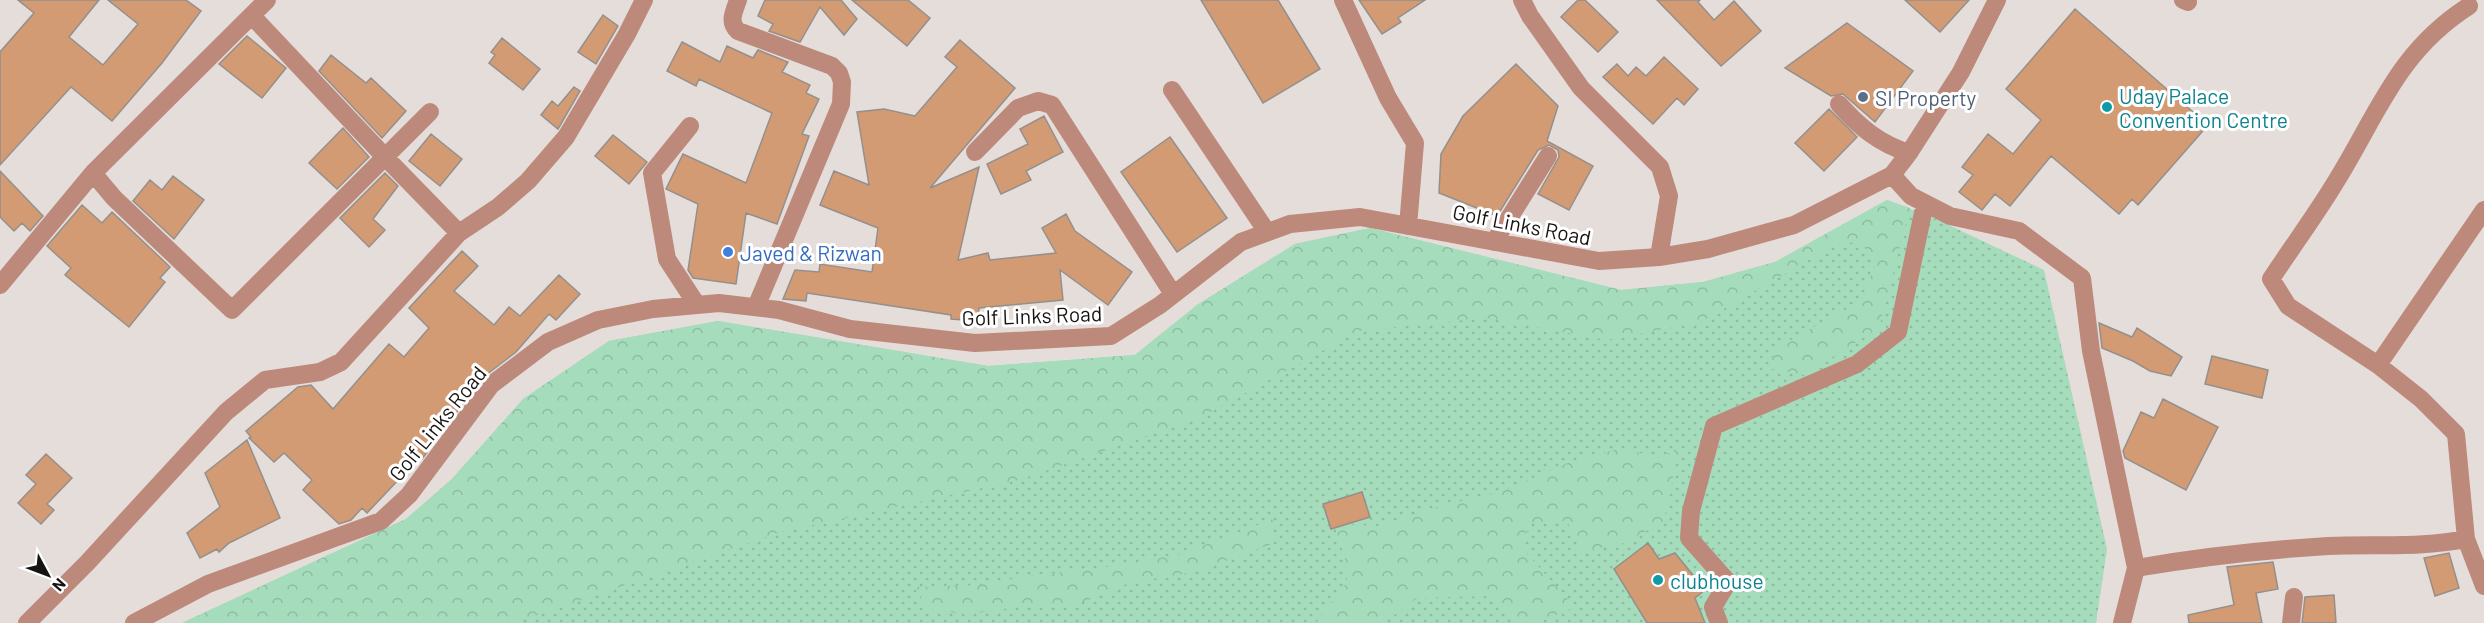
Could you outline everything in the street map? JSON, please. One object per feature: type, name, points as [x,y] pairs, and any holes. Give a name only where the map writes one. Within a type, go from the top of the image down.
[{"type":"street","points":[[0,285],[93,173],[267,0]]},
{"type":"street","points":[[27,623],[87,563],[226,412],[265,380],[320,372],[341,362],[459,233],[498,207],[528,182],[566,137],[627,34],[644,0]]},
{"type":"street","points":[[738,0],[732,18],[733,26],[738,32],[832,66],[839,73],[843,93],[831,129],[756,307]]},
{"type":"street","points":[[1343,0],[1388,99],[1416,143],[1408,226]]},
{"type":"street","points":[[1522,0],[1581,88],[1660,167],[1670,196],[1659,257]]},
{"type":"street","name":"Golf Links Road","points":[[134,623],[208,584],[381,521],[410,495],[491,385],[548,342],[598,320],[653,309],[719,303],[779,310],[850,329],[975,343],[1111,336],[1173,294],[1241,242],[1290,224],[1360,217],[1599,261],[1659,257],[1708,249],[1794,225],[1892,175],[1909,153],[1961,72],[1997,0]]},
{"type":"street","points":[[2469,6],[2443,22],[2402,65],[2335,183],[2271,279],[2288,306],[2378,365],[2421,399],[2456,434],[2466,539],[2484,586]]},
{"type":"street","points":[[252,16],[459,233]]},
{"type":"street","points":[[1172,90],[1267,232]]},
{"type":"street","points":[[975,152],[1018,108],[1038,101],[1052,105],[1173,294]]},
{"type":"street","points":[[1839,104],[1854,122],[1875,138],[1909,153]]},
{"type":"street","points":[[93,173],[114,198],[232,310],[430,112]]},
{"type":"street","points":[[690,126],[652,173],[667,259],[698,305]]},
{"type":"street","points":[[1494,242],[1548,156]]},
{"type":"street","points":[[1892,175],[1911,196],[1950,216],[2019,231],[2082,278],[2091,351],[2136,568],[2122,623]]},
{"type":"street","points":[[1719,623],[1713,607],[1728,582],[1689,538],[1691,511],[1714,426],[1857,364],[1898,332],[1925,203]]},
{"type":"street","points":[[2378,365],[2484,210]]},
{"type":"street","points":[[2136,568],[2217,554],[2330,546],[2432,546],[2466,539]]},
{"type":"street","points":[[2291,623],[2294,597]]},
{"type":"green space","points":[[1887,200],[1936,219],[2044,270],[2107,549],[2096,623],[182,623],[406,519],[452,479],[523,399],[609,341],[718,321],[988,366],[1135,355],[1197,305],[1295,244],[1370,228],[1621,290],[1703,282],[1775,262]]},
{"type":"green space","points":[[1887,200],[1910,208],[1879,328],[1804,375],[1767,368],[1778,347],[1861,301],[1876,262],[1860,242],[1837,244],[1701,322],[1607,340],[1485,318],[1359,331],[1198,419],[1019,480],[781,532],[514,623],[182,623],[406,519],[452,479],[523,399],[609,341],[718,321],[988,366],[1135,355],[1197,305],[1295,244],[1370,228],[1621,290],[1703,282],[1775,262]]},
{"type":"green space","points":[[1623,448],[1658,458],[1679,448],[1664,521],[1625,543],[1581,552],[1567,521],[1533,522],[1519,545],[1575,607],[1537,623],[1519,623],[1490,596],[1417,598],[1384,623],[1316,623],[1347,582],[1345,559],[1334,524],[1380,526],[1443,505],[1498,493],[1575,460]]},
{"type":"green space","points":[[1273,519],[1274,543],[1199,571],[1129,583],[1079,604],[1033,605],[969,614],[930,610],[914,587],[978,585],[1181,554]]},
{"type":"building","points":[[18,0],[99,0],[69,37],[103,65],[138,24],[108,0],[186,0],[201,11],[162,63],[112,121],[71,87],[0,165],[0,52],[34,13]]},
{"type":"building","points":[[765,0],[841,0],[857,19],[844,35],[820,7],[800,42],[769,31],[773,24],[758,16]]},
{"type":"building","points":[[852,0],[908,0],[930,18],[907,46]]},
{"type":"building","points":[[1201,0],[1278,0],[1320,69],[1263,103]]},
{"type":"building","points":[[1359,0],[1425,0],[1398,18],[1401,22],[1382,34]]},
{"type":"building","points":[[1578,0],[1585,0],[1618,32],[1598,52],[1561,17]]},
{"type":"building","points":[[1657,0],[1700,0],[1698,2],[1714,20],[1734,1],[1761,31],[1721,66]]},
{"type":"building","points":[[1905,0],[1969,0],[1940,32]]},
{"type":"building","name":"Uday Palace Convention Centre","points":[[2075,9],[2208,125],[2138,205],[2132,199],[2119,214],[2051,156],[2010,206],[1995,194],[1982,210],[1959,192],[1973,175],[1962,167],[1988,134],[2013,154],[2041,120],[2006,89]]},
{"type":"building","points":[[603,15],[618,26],[596,64],[578,52]]},
{"type":"building","name":"SI Property","points":[[1847,23],[1913,71],[1875,122],[1843,94],[1831,96],[1785,68]]},
{"type":"building","points":[[247,36],[286,68],[262,98],[219,64]]},
{"type":"building","points":[[502,38],[540,69],[523,90],[489,63],[495,55],[491,52]]},
{"type":"building","points":[[960,40],[1015,88],[930,188],[979,167],[958,260],[988,253],[990,260],[1056,253],[1042,228],[1066,214],[1075,231],[1132,272],[1108,305],[1060,270],[1063,300],[979,308],[978,321],[951,319],[951,315],[807,293],[806,301],[783,299],[795,270],[819,272],[820,264],[872,272],[878,228],[820,205],[834,171],[869,185],[857,112],[884,109],[915,116],[957,67],[945,57]]},
{"type":"building","points":[[682,42],[720,62],[727,46],[753,58],[758,50],[788,62],[782,72],[810,85],[806,93],[819,99],[802,134],[809,136],[777,224],[746,213],[736,284],[693,278],[688,270],[698,204],[666,189],[683,154],[746,183],[772,113],[699,79],[696,86],[667,71]]},
{"type":"building","points":[[331,55],[366,83],[371,78],[406,111],[382,138],[319,71]]},
{"type":"building","points":[[1664,57],[1698,89],[1684,105],[1677,98],[1653,124],[1603,77],[1617,64],[1628,76],[1636,67],[1646,76]]},
{"type":"building","points":[[1516,64],[1558,106],[1547,141],[1593,166],[1569,210],[1538,194],[1559,157],[1558,150],[1549,145],[1538,150],[1497,216],[1439,193],[1441,154],[1463,116]]},
{"type":"building","points":[[574,87],[580,91],[558,129],[541,115],[552,101],[558,106]]},
{"type":"building","points":[[1829,109],[1857,137],[1824,171],[1795,143]]},
{"type":"building","points":[[1044,116],[1063,152],[1026,171],[1031,180],[1001,194],[987,164],[1028,144],[1020,129]]},
{"type":"building","points":[[343,128],[369,157],[337,189],[309,163]]},
{"type":"building","points":[[431,134],[462,159],[440,186],[409,161]]},
{"type":"building","points":[[613,135],[647,162],[629,184],[595,156]]},
{"type":"building","points":[[1170,137],[1227,218],[1177,252],[1121,172]]},
{"type":"building","points":[[0,171],[43,216],[30,231],[22,223],[14,231],[0,217]]},
{"type":"building","points":[[385,173],[398,186],[373,219],[385,230],[369,247],[340,218]]},
{"type":"building","points":[[173,176],[204,200],[174,239],[133,201],[150,180],[162,190]]},
{"type":"building","points":[[82,205],[102,223],[112,212],[170,267],[160,278],[165,282],[129,327],[65,275],[71,268],[47,246]]},
{"type":"building","points":[[462,251],[478,266],[454,291],[494,325],[509,307],[520,316],[559,275],[580,294],[556,320],[549,314],[516,352],[482,378],[422,459],[420,457],[367,513],[362,508],[351,520],[339,524],[303,490],[312,480],[284,453],[274,462],[249,438],[251,437],[246,431],[298,387],[311,385],[333,409],[389,344],[404,357],[429,328],[409,308]]},
{"type":"building","points":[[2099,323],[2132,337],[2137,328],[2182,357],[2171,376],[2150,371],[2102,348]]},
{"type":"building","points":[[2212,356],[2268,370],[2262,398],[2205,384]]},
{"type":"building","points":[[2163,399],[2218,427],[2186,490],[2125,458],[2123,451],[2141,412],[2154,418]]},
{"type":"building","points":[[247,440],[280,518],[229,543],[219,552],[217,549],[200,558],[187,533],[220,507],[205,473]]},
{"type":"building","points":[[46,454],[72,478],[47,504],[54,510],[41,524],[18,503],[36,484],[26,475]]},
{"type":"building","points":[[1362,492],[1370,517],[1331,529],[1323,504]]},
{"type":"building","name":"clubhouse","points":[[1648,543],[1659,559],[1675,553],[1705,590],[1695,598],[1705,623],[1647,623],[1614,569]]},
{"type":"building","points":[[2449,553],[2459,588],[2435,596],[2424,558]]},
{"type":"building","points":[[2273,562],[2278,589],[2256,593],[2262,623],[2189,623],[2188,615],[2234,605],[2227,567]]},
{"type":"building","points":[[2334,595],[2336,623],[2302,623],[2305,597]]},
{"type":"place","name":"SI Property","points":[[1863,97]]},
{"type":"place","name":"Uday Palace Convention Centre","points":[[2107,107]]},
{"type":"place","name":"Javed & Rizwan","points":[[728,252]]},
{"type":"place","name":"clubhouse","points":[[1658,580]]}]
